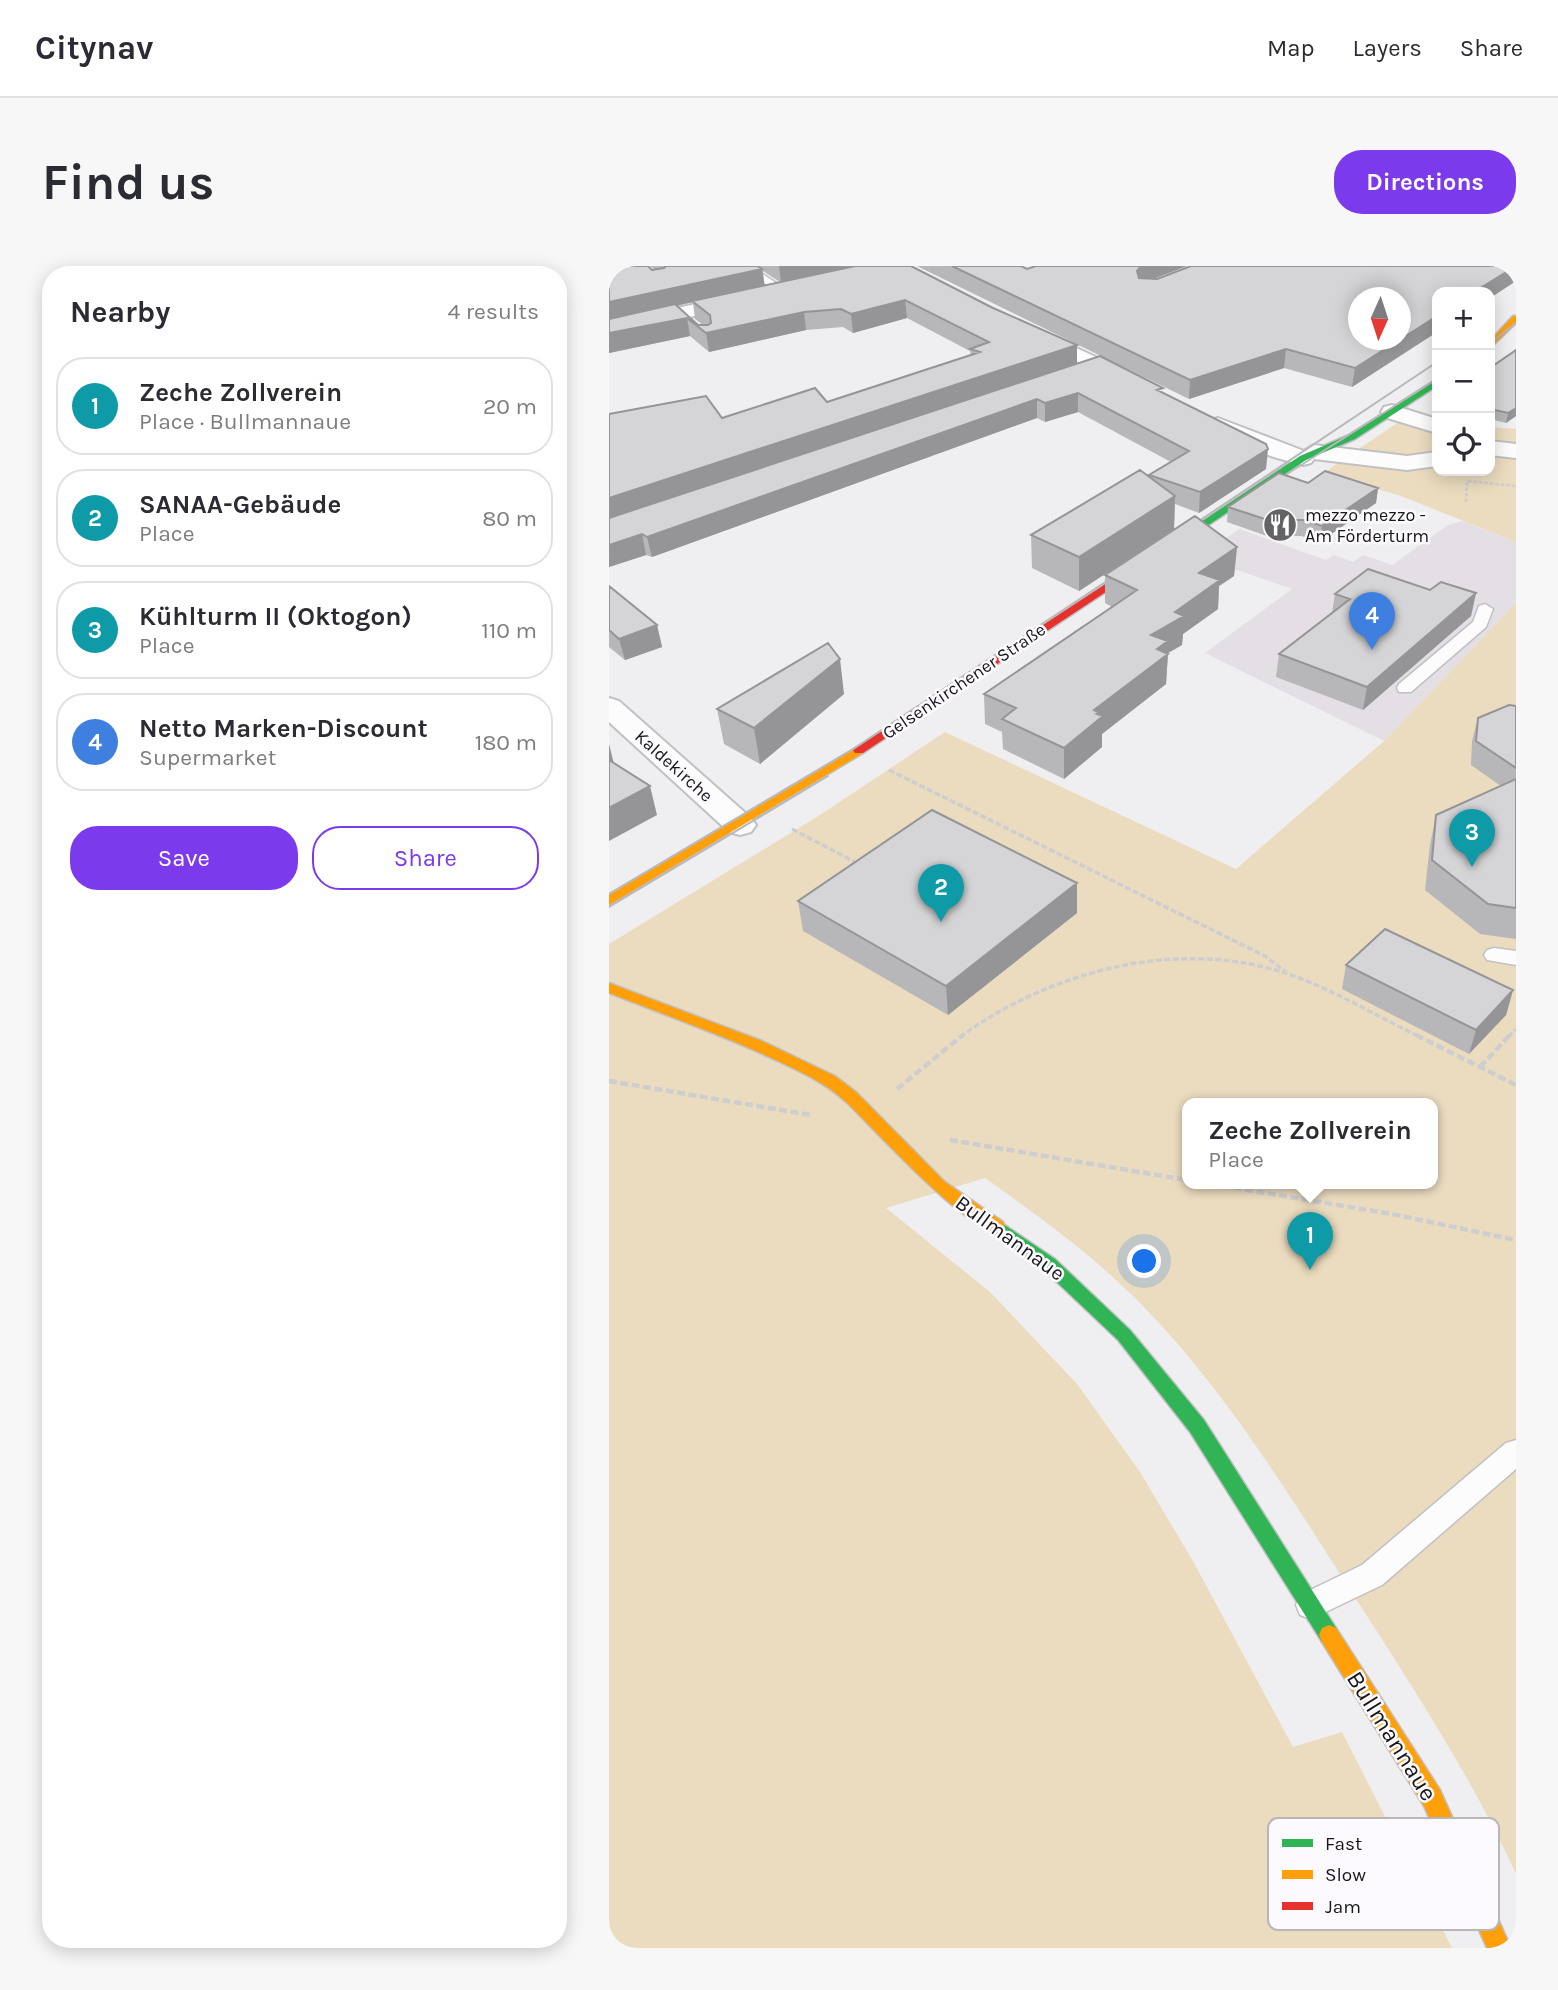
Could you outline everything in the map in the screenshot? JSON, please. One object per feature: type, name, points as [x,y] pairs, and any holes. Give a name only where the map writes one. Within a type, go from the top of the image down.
[{"type":"main road","points":[[1495,327],[1516,317]]},
{"type":"main road","points":[[1495,340],[1516,317]]},
{"type":"main road","name":"Gelsenkirchener Straße","points":[[609,901],[740,825],[855,753],[1309,455],[1352,437],[1432,385]]},
{"type":"main road","name":"Gelsenkirchener Straße","points":[[1309,455],[1331,428]]},
{"type":"main road","name":"Bullmannaue","points":[[609,988],[705,1024],[807,1067],[850,1096],[939,1186],[1049,1264],[1124,1335],[1197,1426],[1432,1798],[1441,1818]]},
{"type":"main road","name":"Bullmannaue","points":[[1491,1930],[1499,1948]]},
{"type":"street","points":[[609,329],[684,318],[789,290]]},
{"type":"street","points":[[1015,326],[1151,390]]},
{"type":"street","points":[[1076,374],[1102,365]]},
{"type":"street","points":[[1392,412],[1432,424]]},
{"type":"street","points":[[1200,416],[1237,435],[1309,455],[1407,463],[1432,460]]},
{"type":"street","points":[[1495,449],[1516,451]]},
{"type":"street","name":"Kaldekirche","points":[[609,707],[740,825]]},
{"type":"lane","points":[[743,266],[789,290]]},
{"type":"lane","points":[[1405,688],[1480,624],[1485,609]]},
{"type":"lane","points":[[1494,955],[1516,958]]},
{"type":"lane","points":[[1311,1605],[1372,1575],[1516,1452]]},
{"type":"path","points":[[1466,502],[1467,481],[1516,486]]},
{"type":"path","points":[[883,767],[1265,956],[1290,974],[1516,1085]]},
{"type":"path","points":[[789,827],[870,870]]},
{"type":"path","points":[[866,1113],[981,1023],[1040,991],[1075,978],[1135,964],[1192,960],[1245,963],[1290,974]]},
{"type":"path","points":[[1480,1067],[1516,1029]]},
{"type":"path","points":[[609,1081],[814,1116]]},
{"type":"path","points":[[945,1139],[1182,1179]]},
{"type":"path","points":[[1241,1189],[1392,1214],[1516,1240]]},
{"type":"shaded area","points":[[1415,411],[1432,416],[1432,476],[1495,476],[1495,427],[1516,429],[1516,542],[1401,496],[1323,473]]},
{"type":"shaded area","points":[[1463,521],[1516,542],[1516,603],[1384,741],[1205,653],[1292,589],[1200,557],[1239,529],[1326,560],[1334,555],[1353,562],[1363,555],[1392,565],[1448,525]]},
{"type":"shaded area","points":[[1516,603],[1516,1874],[1499,1838],[1499,1818],[1488,1818],[1445,1740],[1405,1676],[1288,1493],[1232,1413],[1173,1338],[1141,1304],[1085,1253],[985,1178],[886,1208],[990,1292],[1077,1384],[1140,1472],[1194,1563],[1293,1747],[1342,1732],[1386,1818],[1268,1818],[1268,1930],[1443,1930],[1452,1948],[609,1948],[609,944],[820,815],[945,732],[1236,869],[1384,741]]},
{"type":"building","points":[[609,266],[648,266],[652,270],[666,266],[757,266],[762,269],[609,302]]},
{"type":"building","points":[[855,266],[911,266],[993,308],[1077,345],[609,498],[609,414],[706,396],[722,418],[815,388],[827,402],[980,352],[970,349],[989,342],[905,300],[851,314],[841,309],[804,312],[706,333],[687,318],[609,333],[609,319],[675,304],[698,325],[708,325],[711,323],[710,315],[692,301]]},
{"type":"building","points":[[952,266],[1021,266],[1027,269],[1036,266],[1141,266],[1137,271],[1139,278],[1157,279],[1191,266],[1516,266],[1482,287],[1432,287],[1432,319],[1411,333],[1411,287],[1348,287],[1348,350],[1383,350],[1355,368],[1286,349],[1190,380]]},
{"type":"building","points":[[1516,350],[1516,408],[1508,413],[1495,410],[1495,365]]},
{"type":"building","points":[[1100,356],[1163,388],[1157,390],[1266,444],[1268,449],[1200,492],[1149,475],[1189,451],[1078,393],[1045,403],[1037,399],[647,537],[642,534],[609,545],[609,518]]},
{"type":"building","points":[[1140,470],[1175,496],[1079,557],[1031,535]]},
{"type":"building","points":[[1325,471],[1378,488],[1322,526],[1294,520],[1286,526],[1228,507],[1279,473],[1308,483]]},
{"type":"building","points":[[1195,516],[1237,547],[1199,573],[1220,580],[1175,612],[1184,616],[1151,635],[1168,641],[1157,649],[1168,654],[1094,710],[1103,716],[1064,748],[1002,719],[1016,708],[984,694],[1137,590],[1105,575]]},
{"type":"building","points":[[1368,569],[1430,590],[1441,582],[1476,593],[1367,687],[1279,654],[1350,599],[1335,594]]},
{"type":"building","points":[[609,586],[657,625],[619,639],[609,630]]},
{"type":"building","points":[[828,643],[840,659],[754,728],[717,709]]},
{"type":"building","points":[[1509,705],[1516,706],[1516,768],[1476,741],[1478,718]]},
{"type":"building","points":[[609,760],[650,786],[609,808]]},
{"type":"building","points":[[1516,779],[1516,908],[1488,904],[1432,860],[1436,815]]},
{"type":"building","points":[[932,810],[1077,883],[946,986],[798,901]]},
{"type":"building","points":[[1385,929],[1513,990],[1476,1030],[1346,965]]},
{"type":"tram line","points":[[1495,339],[1516,323]]},
{"type":"tram line","points":[[1184,531],[1432,365]]},
{"type":"tram line","points":[[1287,474],[1432,382]]},
{"type":"tram line","points":[[609,894],[850,751],[1122,571]]},
{"type":"tram line","points":[[609,907],[828,776]]},
{"type":"traffic: fast","points":[[1140,566],[1303,458],[1352,437],[1432,385]]},
{"type":"traffic: fast","points":[[997,1227],[1049,1264],[1124,1335],[1197,1426],[1329,1635]]},
{"type":"traffic: slow","points":[[1495,341],[1516,318]]},
{"type":"traffic: slow","points":[[609,901],[859,750]]},
{"type":"traffic: slow","points":[[609,988],[757,1045],[830,1080],[850,1096],[939,1186],[997,1227]]},
{"type":"traffic: slow","points":[[1329,1635],[1432,1798],[1441,1818]]},
{"type":"traffic: slow","points":[[1491,1930],[1499,1948]]},
{"type":"traffic: jam","points":[[859,750],[1140,566]]},
{"type":"place","name":"mezzo mezzo - Am Förderturm","points":[[1280,525]]},
{"type":"place","name":"Netto Marken-Discount","points":[[1372,650]]},
{"type":"place","name":"Kühlturm II (Oktogon)","points":[[1472,867]]},
{"type":"place","name":"SANAA-Gebäude","points":[[941,922]]},
{"type":"place","name":"Zeche Zollverein","points":[[1310,1270]]}]
